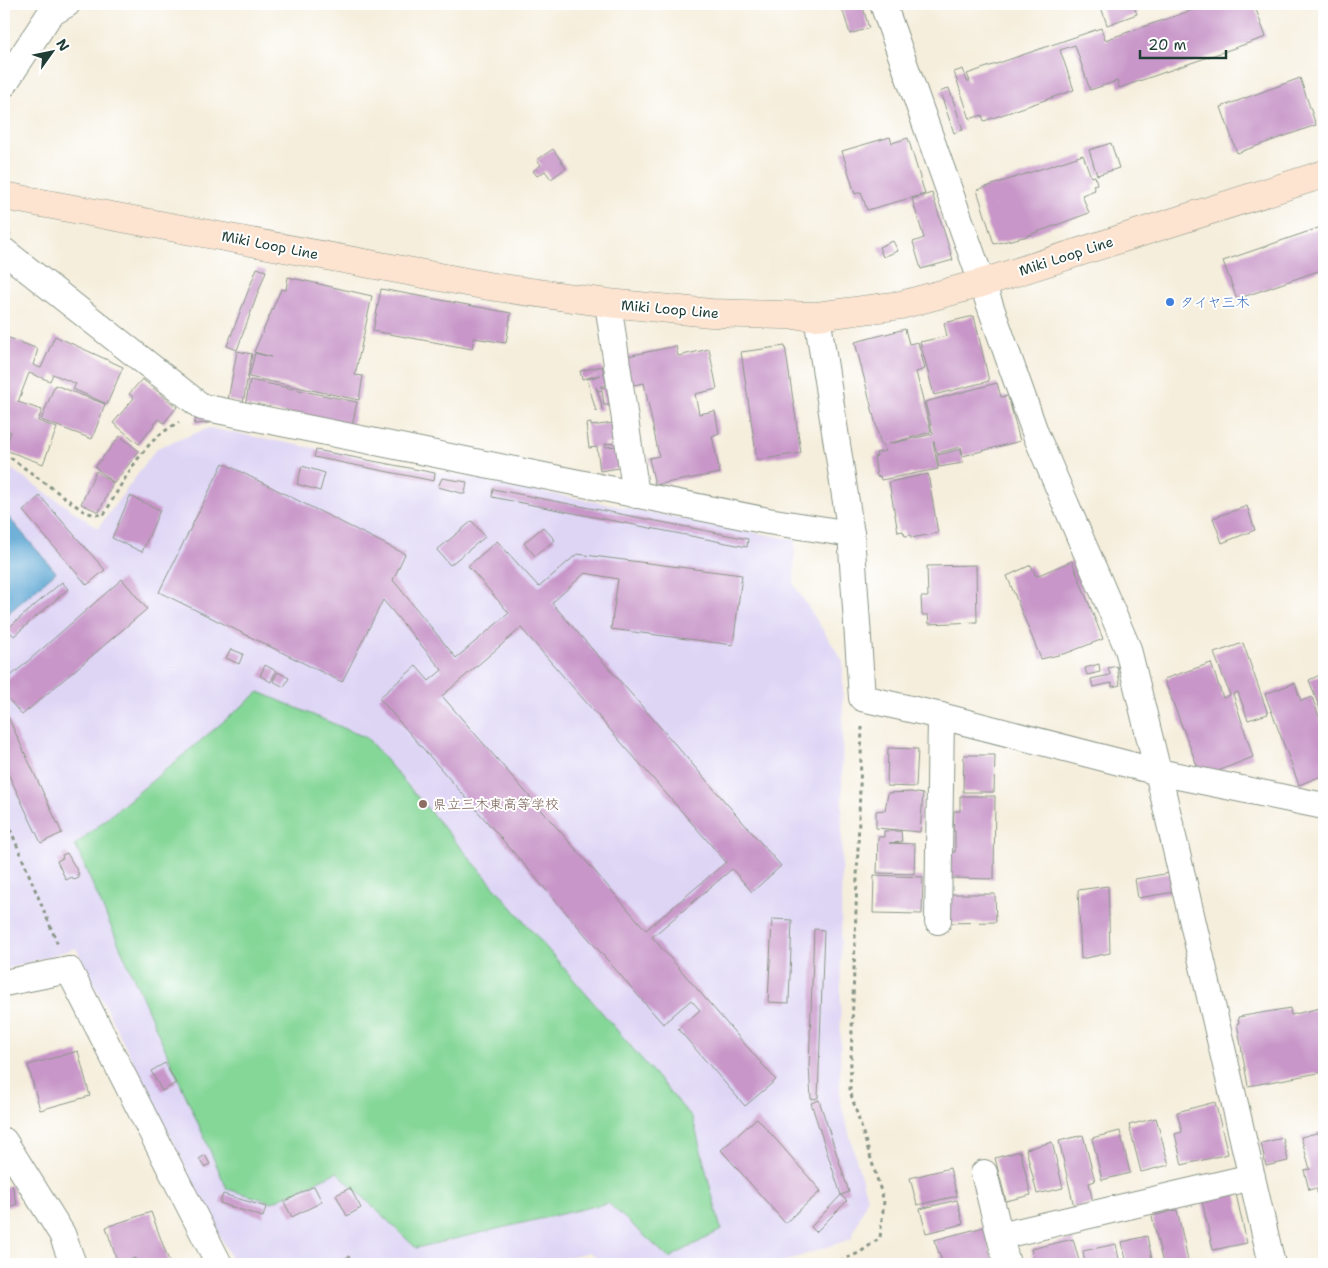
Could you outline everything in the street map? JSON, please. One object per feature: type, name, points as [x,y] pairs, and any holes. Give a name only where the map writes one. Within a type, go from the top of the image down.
[{"type":"main road","name":"Miki Loop Line","points":[[4,196],[488,286],[608,303],[712,313],[817,316],[901,305],[982,282],[1324,174]]},
{"type":"street","points":[[4,84],[50,14],[67,4]]},
{"type":"street","points":[[883,4],[1036,435],[1128,649],[1272,1264]]},
{"type":"street","points":[[4,251],[202,407],[768,522],[851,534]]},
{"type":"street","points":[[608,303],[636,495]]},
{"type":"street","points":[[817,316],[851,534],[862,698],[941,716],[1158,772],[1324,806]]},
{"type":"street","points":[[938,921],[941,716]]},
{"type":"street","points":[[4,982],[69,970],[219,1264]]},
{"type":"street","points":[[4,1141],[62,1234],[73,1264]]},
{"type":"street","points":[[984,1173],[1007,1264]]},
{"type":"street","points":[[1000,1236],[1252,1177]]},
{"type":"path","points":[[4,453],[86,513],[104,515],[119,487],[147,448],[161,433],[202,407]]},
{"type":"path","points":[[832,1264],[859,1253],[880,1238],[884,1201],[850,1091],[862,698]]},
{"type":"path","points":[[4,814],[69,970]]},
{"type":"shaded area","name":"県立三木東高等学校","points":[[209,428],[795,540],[794,585],[843,661],[840,1100],[867,1199],[851,1239],[777,1264],[604,1264],[589,1252],[540,1264],[237,1264],[230,1256],[76,948],[4,970],[4,464],[98,528],[157,448]]},
{"type":"green space","points":[[259,692],[367,738],[693,1119],[721,1230],[669,1258],[608,1203],[416,1248],[337,1172],[272,1202],[227,1189],[75,845]]},
{"type":"water","points":[[4,512],[56,572],[4,617]]},
{"type":"building","points":[[4,4],[14,4],[4,13]]},
{"type":"building","points":[[851,4],[852,7],[862,4],[869,28],[850,34],[841,5]]},
{"type":"building","points":[[1100,4],[1133,4],[1137,14],[1107,25]]},
{"type":"building","points":[[1210,4],[1254,4],[1266,37],[1119,88],[1117,81],[1090,90],[1075,45],[1060,50],[1074,90],[984,121],[982,115],[970,119],[954,72],[963,69],[967,81],[970,81],[967,74],[1101,28],[1105,40]]},
{"type":"building","points":[[1300,78],[1316,125],[1237,153],[1221,107]]},
{"type":"building","points":[[949,88],[963,130],[954,133],[940,92]]},
{"type":"building","points":[[890,137],[892,143],[908,138],[925,194],[867,210],[861,192],[855,194],[842,151]]},
{"type":"building","points":[[1111,143],[1119,168],[1097,175],[1089,150]]},
{"type":"building","points":[[553,149],[566,168],[551,179],[545,171],[537,176],[533,171],[541,165],[537,160]]},
{"type":"building","points":[[1083,155],[1091,177],[1095,176],[1097,184],[1093,185],[1095,190],[1082,195],[1089,213],[1024,237],[994,244],[977,190]]},
{"type":"building","points":[[932,193],[953,260],[921,269],[913,242],[924,238],[912,199]]},
{"type":"building","points":[[1324,226],[1324,269],[1237,299],[1223,261]]},
{"type":"building","points":[[4,228],[11,235],[4,242]]},
{"type":"building","points":[[893,241],[898,251],[883,257],[879,247]]},
{"type":"building","points":[[257,268],[266,271],[237,350],[227,346]]},
{"type":"building","points":[[288,277],[372,296],[355,375],[363,376],[359,400],[249,377],[255,353],[271,357],[254,352],[281,289],[286,290]]},
{"type":"building","points":[[381,289],[511,313],[506,343],[474,338],[472,349],[373,331]]},
{"type":"building","points":[[974,316],[989,381],[934,395],[920,342],[947,336],[944,323]]},
{"type":"building","points":[[905,329],[909,344],[918,342],[925,369],[916,372],[931,432],[888,444],[933,434],[925,402],[997,383],[1001,397],[1008,396],[1020,441],[963,456],[961,447],[937,453],[933,442],[938,469],[881,480],[880,476],[877,477],[874,457],[877,456],[876,453],[885,451],[883,444],[881,445],[855,342]]},
{"type":"building","points":[[4,336],[38,349],[33,365],[41,368],[55,336],[123,367],[107,404],[73,389],[76,384],[53,374],[50,381],[29,373],[18,402],[42,410],[38,421],[57,428],[43,464],[5,450],[11,432],[4,430]]},
{"type":"building","points":[[676,346],[678,356],[709,349],[717,389],[695,394],[699,414],[715,411],[719,433],[712,436],[720,473],[655,485],[649,458],[659,456],[644,383],[629,386],[623,357]]},
{"type":"building","points":[[785,346],[801,453],[757,460],[741,352]]},
{"type":"building","points":[[237,351],[252,354],[243,403],[228,400]]},
{"type":"building","points":[[602,366],[607,385],[601,386],[601,388],[607,387],[610,405],[604,405],[602,390],[598,391],[596,387],[602,410],[596,411],[587,379],[601,375],[582,379],[580,371]]},
{"type":"building","points":[[142,379],[177,407],[164,423],[159,419],[139,444],[113,423],[134,398],[129,394]]},
{"type":"building","points":[[250,380],[357,402],[352,426],[245,406]]},
{"type":"building","points":[[55,385],[105,404],[92,439],[41,420]]},
{"type":"building","points":[[198,412],[208,416],[209,423],[194,424]]},
{"type":"building","points":[[591,423],[591,426],[613,423],[615,443],[605,444],[606,447],[617,446],[619,468],[600,471],[597,447],[589,448],[586,424]]},
{"type":"building","points":[[120,436],[139,451],[114,483],[95,467]]},
{"type":"building","points":[[961,449],[963,463],[939,467],[937,455]]},
{"type":"building","points":[[316,450],[435,473],[434,481],[314,457]]},
{"type":"building","points":[[223,463],[405,554],[393,580],[456,658],[509,613],[468,566],[497,541],[539,587],[577,554],[742,575],[733,645],[611,629],[618,579],[585,573],[552,603],[781,866],[752,892],[732,869],[652,937],[776,1080],[745,1106],[678,1029],[700,1010],[691,1000],[663,1024],[379,698],[416,666],[429,681],[442,670],[383,600],[342,682],[159,592]],"holes":[[[521,628],[726,862],[646,930],[442,696]]]},
{"type":"building","points":[[302,466],[325,473],[320,491],[297,484]]},
{"type":"building","points":[[96,471],[113,483],[99,512],[81,504]]},
{"type":"building","points":[[928,474],[938,533],[911,538],[911,535],[905,536],[903,531],[898,532],[889,482]]},
{"type":"building","points":[[442,478],[467,482],[465,494],[438,487]]},
{"type":"building","points":[[493,489],[748,539],[747,547],[492,497]]},
{"type":"building","points":[[40,496],[105,570],[87,585],[23,511]]},
{"type":"building","points":[[130,496],[160,510],[142,552],[112,538]]},
{"type":"building","points":[[1247,506],[1255,530],[1222,543],[1213,518]]},
{"type":"building","points":[[472,521],[485,537],[450,565],[437,550]]},
{"type":"building","points":[[543,527],[555,540],[535,556],[524,543]]},
{"type":"building","points":[[1072,561],[1103,639],[1067,653],[1041,659],[1007,576],[1031,565],[1036,576]]},
{"type":"building","points":[[976,565],[977,622],[929,624],[928,615],[922,615],[921,597],[928,597],[927,566]]},
{"type":"building","points":[[122,579],[147,609],[22,715],[4,694],[4,682]]},
{"type":"building","points":[[62,582],[68,589],[14,636],[7,629]]},
{"type":"building","points":[[1243,643],[1268,714],[1248,720],[1238,692],[1233,694],[1253,757],[1213,773],[1198,768],[1164,679],[1211,663],[1223,698],[1230,695],[1214,653]]},
{"type":"building","points":[[231,649],[243,654],[239,664],[226,658]]},
{"type":"building","points":[[1099,664],[1100,672],[1087,675],[1085,668]]},
{"type":"building","points":[[265,665],[276,671],[271,682],[260,676]]},
{"type":"building","points":[[1117,666],[1120,685],[1112,687],[1112,683],[1093,687],[1091,679],[1110,675],[1108,668]]},
{"type":"building","points":[[278,672],[289,678],[284,687],[273,681]]},
{"type":"building","points":[[1324,673],[1324,720],[1309,680]]},
{"type":"building","points":[[1295,683],[1301,701],[1312,697],[1324,730],[1324,775],[1299,785],[1265,694]]},
{"type":"building","points":[[8,717],[62,833],[41,843],[4,765],[4,719]]},
{"type":"building","points":[[888,748],[918,749],[916,787],[887,786]]},
{"type":"building","points":[[964,755],[995,755],[994,792],[963,792]]},
{"type":"building","points":[[911,792],[923,794],[920,832],[876,828],[876,811],[885,810],[888,793]]},
{"type":"building","points":[[960,796],[995,796],[994,879],[950,878],[950,852],[955,852],[954,811],[960,811]]},
{"type":"building","points":[[884,831],[901,831],[902,842],[889,843],[915,844],[914,874],[877,873],[878,837],[884,837]]},
{"type":"building","points":[[67,853],[79,874],[77,875],[79,878],[74,880],[72,877],[66,880],[57,861],[63,858],[62,855]]},
{"type":"building","points":[[1170,873],[1174,892],[1138,898],[1135,879]]},
{"type":"building","points":[[874,875],[923,877],[922,914],[873,913]]},
{"type":"building","points":[[1108,886],[1110,953],[1081,959],[1078,890]]},
{"type":"building","points":[[947,894],[995,894],[996,922],[947,923]]},
{"type":"building","points":[[772,919],[792,920],[789,1003],[768,1002]]},
{"type":"building","points":[[814,929],[824,930],[818,1098],[811,1099],[809,1066]]},
{"type":"building","points":[[1324,1007],[1324,1072],[1248,1086],[1237,1023],[1239,1023],[1238,1017],[1290,1008],[1291,1015]]},
{"type":"building","points":[[78,1051],[90,1096],[40,1110],[28,1065]]},
{"type":"building","points":[[165,1063],[176,1083],[162,1091],[151,1071]]},
{"type":"building","points":[[819,1100],[849,1192],[841,1195],[811,1103]]},
{"type":"building","points":[[1215,1102],[1228,1154],[1182,1165],[1175,1134],[1182,1132],[1177,1112]]},
{"type":"building","points":[[757,1118],[821,1191],[785,1223],[721,1150]]},
{"type":"building","points":[[1156,1118],[1169,1165],[1141,1172],[1129,1125]]},
{"type":"building","points":[[1120,1131],[1130,1173],[1102,1180],[1092,1138]]},
{"type":"building","points":[[1324,1131],[1324,1197],[1319,1199],[1316,1188],[1309,1190],[1304,1170],[1310,1169],[1301,1137]]},
{"type":"building","points":[[1083,1135],[1095,1181],[1089,1183],[1093,1203],[1074,1207],[1059,1141]]},
{"type":"building","points":[[1283,1138],[1288,1161],[1266,1166],[1261,1143]]},
{"type":"building","points":[[1052,1142],[1063,1188],[1037,1194],[1026,1149]]},
{"type":"building","points":[[1020,1151],[1031,1195],[1006,1201],[995,1158]]},
{"type":"building","points":[[205,1155],[210,1164],[204,1167],[199,1159]]},
{"type":"building","points":[[950,1168],[957,1196],[917,1205],[910,1178]]},
{"type":"building","points":[[12,1185],[17,1204],[4,1208],[4,1187]]},
{"type":"building","points":[[314,1186],[322,1202],[292,1217],[284,1202]]},
{"type":"building","points":[[350,1188],[361,1208],[347,1216],[336,1195]]},
{"type":"building","points":[[223,1194],[266,1207],[263,1217],[220,1203]]},
{"type":"building","points":[[1236,1194],[1247,1243],[1213,1250],[1202,1201]]},
{"type":"building","points":[[841,1195],[847,1201],[816,1232],[811,1227]]},
{"type":"building","points":[[957,1200],[963,1224],[926,1233],[920,1209]]},
{"type":"building","points":[[1177,1210],[1189,1264],[1163,1264],[1152,1216]]},
{"type":"building","points":[[151,1212],[170,1264],[137,1264],[135,1258],[118,1264],[106,1227]]},
{"type":"building","points":[[984,1227],[994,1264],[943,1264],[934,1240]]},
{"type":"building","points":[[1147,1236],[1153,1264],[1127,1264],[1122,1242]]},
{"type":"building","points":[[1073,1239],[1080,1264],[1035,1264],[1031,1249]]},
{"type":"building","points":[[1116,1244],[1120,1264],[1085,1264],[1083,1251]]},
{"type":"building","points":[[349,1256],[353,1264],[334,1264]]},
{"type":"place","name":"タイヤ三木","points":[[1170,302]]},
{"type":"place","name":"県立三木東高等学校","points":[[423,804]]}]
